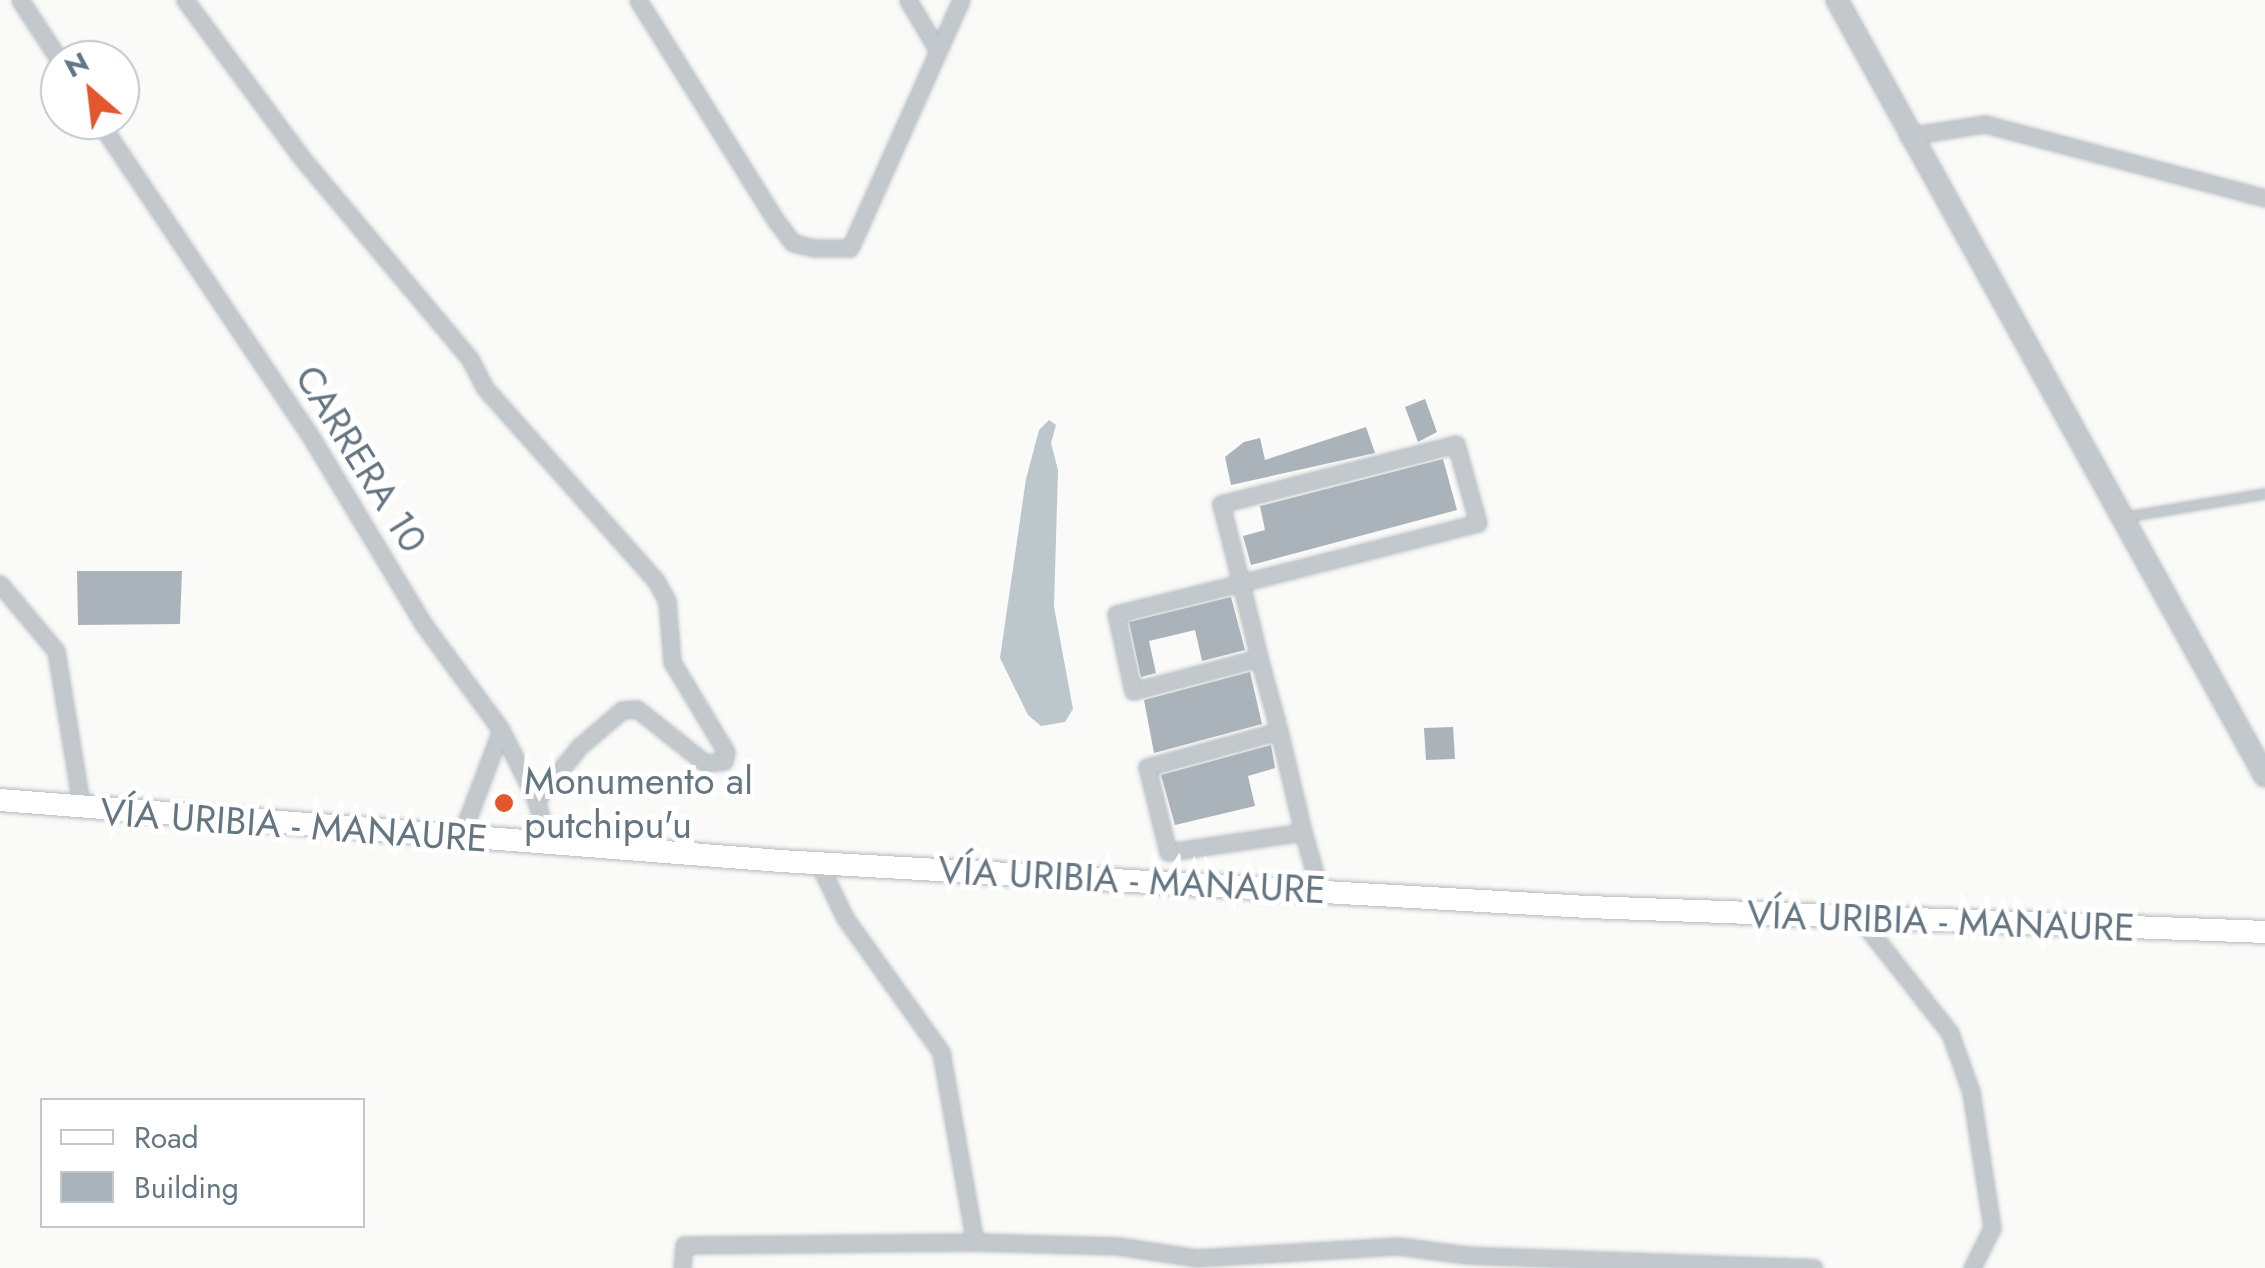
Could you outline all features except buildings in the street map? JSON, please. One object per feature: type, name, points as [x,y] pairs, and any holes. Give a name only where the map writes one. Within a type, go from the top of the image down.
[{"type":"main road","name":"VÍA URIBIA - MANAURE","points":[[0,800],[82,810],[818,862],[1861,920],[2265,932]]},
{"type":"street","points":[[20,0],[46,40]]},
{"type":"street","points":[[185,0],[301,157],[470,359],[484,387],[656,581],[667,601],[672,662],[726,752],[724,761],[705,763],[637,708],[622,710],[579,747],[536,800]]},
{"type":"street","points":[[638,0],[774,218],[793,244],[814,248],[850,248],[961,0]]},
{"type":"street","points":[[908,0],[937,50]]},
{"type":"street","points":[[1836,0],[2265,776]]},
{"type":"street","points":[[1908,136],[1985,124],[2265,198]]},
{"type":"street","name":"CARRERA 10","points":[[112,140],[276,382],[424,625],[501,730],[536,800],[548,843]]},
{"type":"street","points":[[1259,658],[1134,692],[1116,614],[1241,583],[1478,524],[1456,444],[1221,504],[1241,583],[1259,658],[1279,731],[1303,832],[1320,891]]},
{"type":"street","points":[[0,584],[56,651],[82,810]]},
{"type":"street","points":[[461,836],[501,730]]},
{"type":"street","points":[[1279,731],[1147,767],[1168,852],[1303,832]]},
{"type":"street","points":[[818,862],[854,932],[941,1052],[975,1242]]},
{"type":"street","points":[[1861,920],[1950,1033],[1970,1092],[1992,1200],[1992,1228],[1972,1268]]},
{"type":"street","points":[[682,1268],[684,1245],[975,1242],[1118,1246],[1196,1258],[1398,1246],[1466,1255],[1814,1268]]},
{"type":"lane","points":[[2122,518],[2265,494]]},
{"type":"shaded area","points":[[1049,420],[1056,425],[1051,443],[1058,470],[1054,607],[1073,709],[1065,722],[1041,726],[1028,715],[1000,658],[1026,479],[1039,430]]},
{"type":"place","name":"Monumento al putchipu'u","points":[[504,803]]}]
